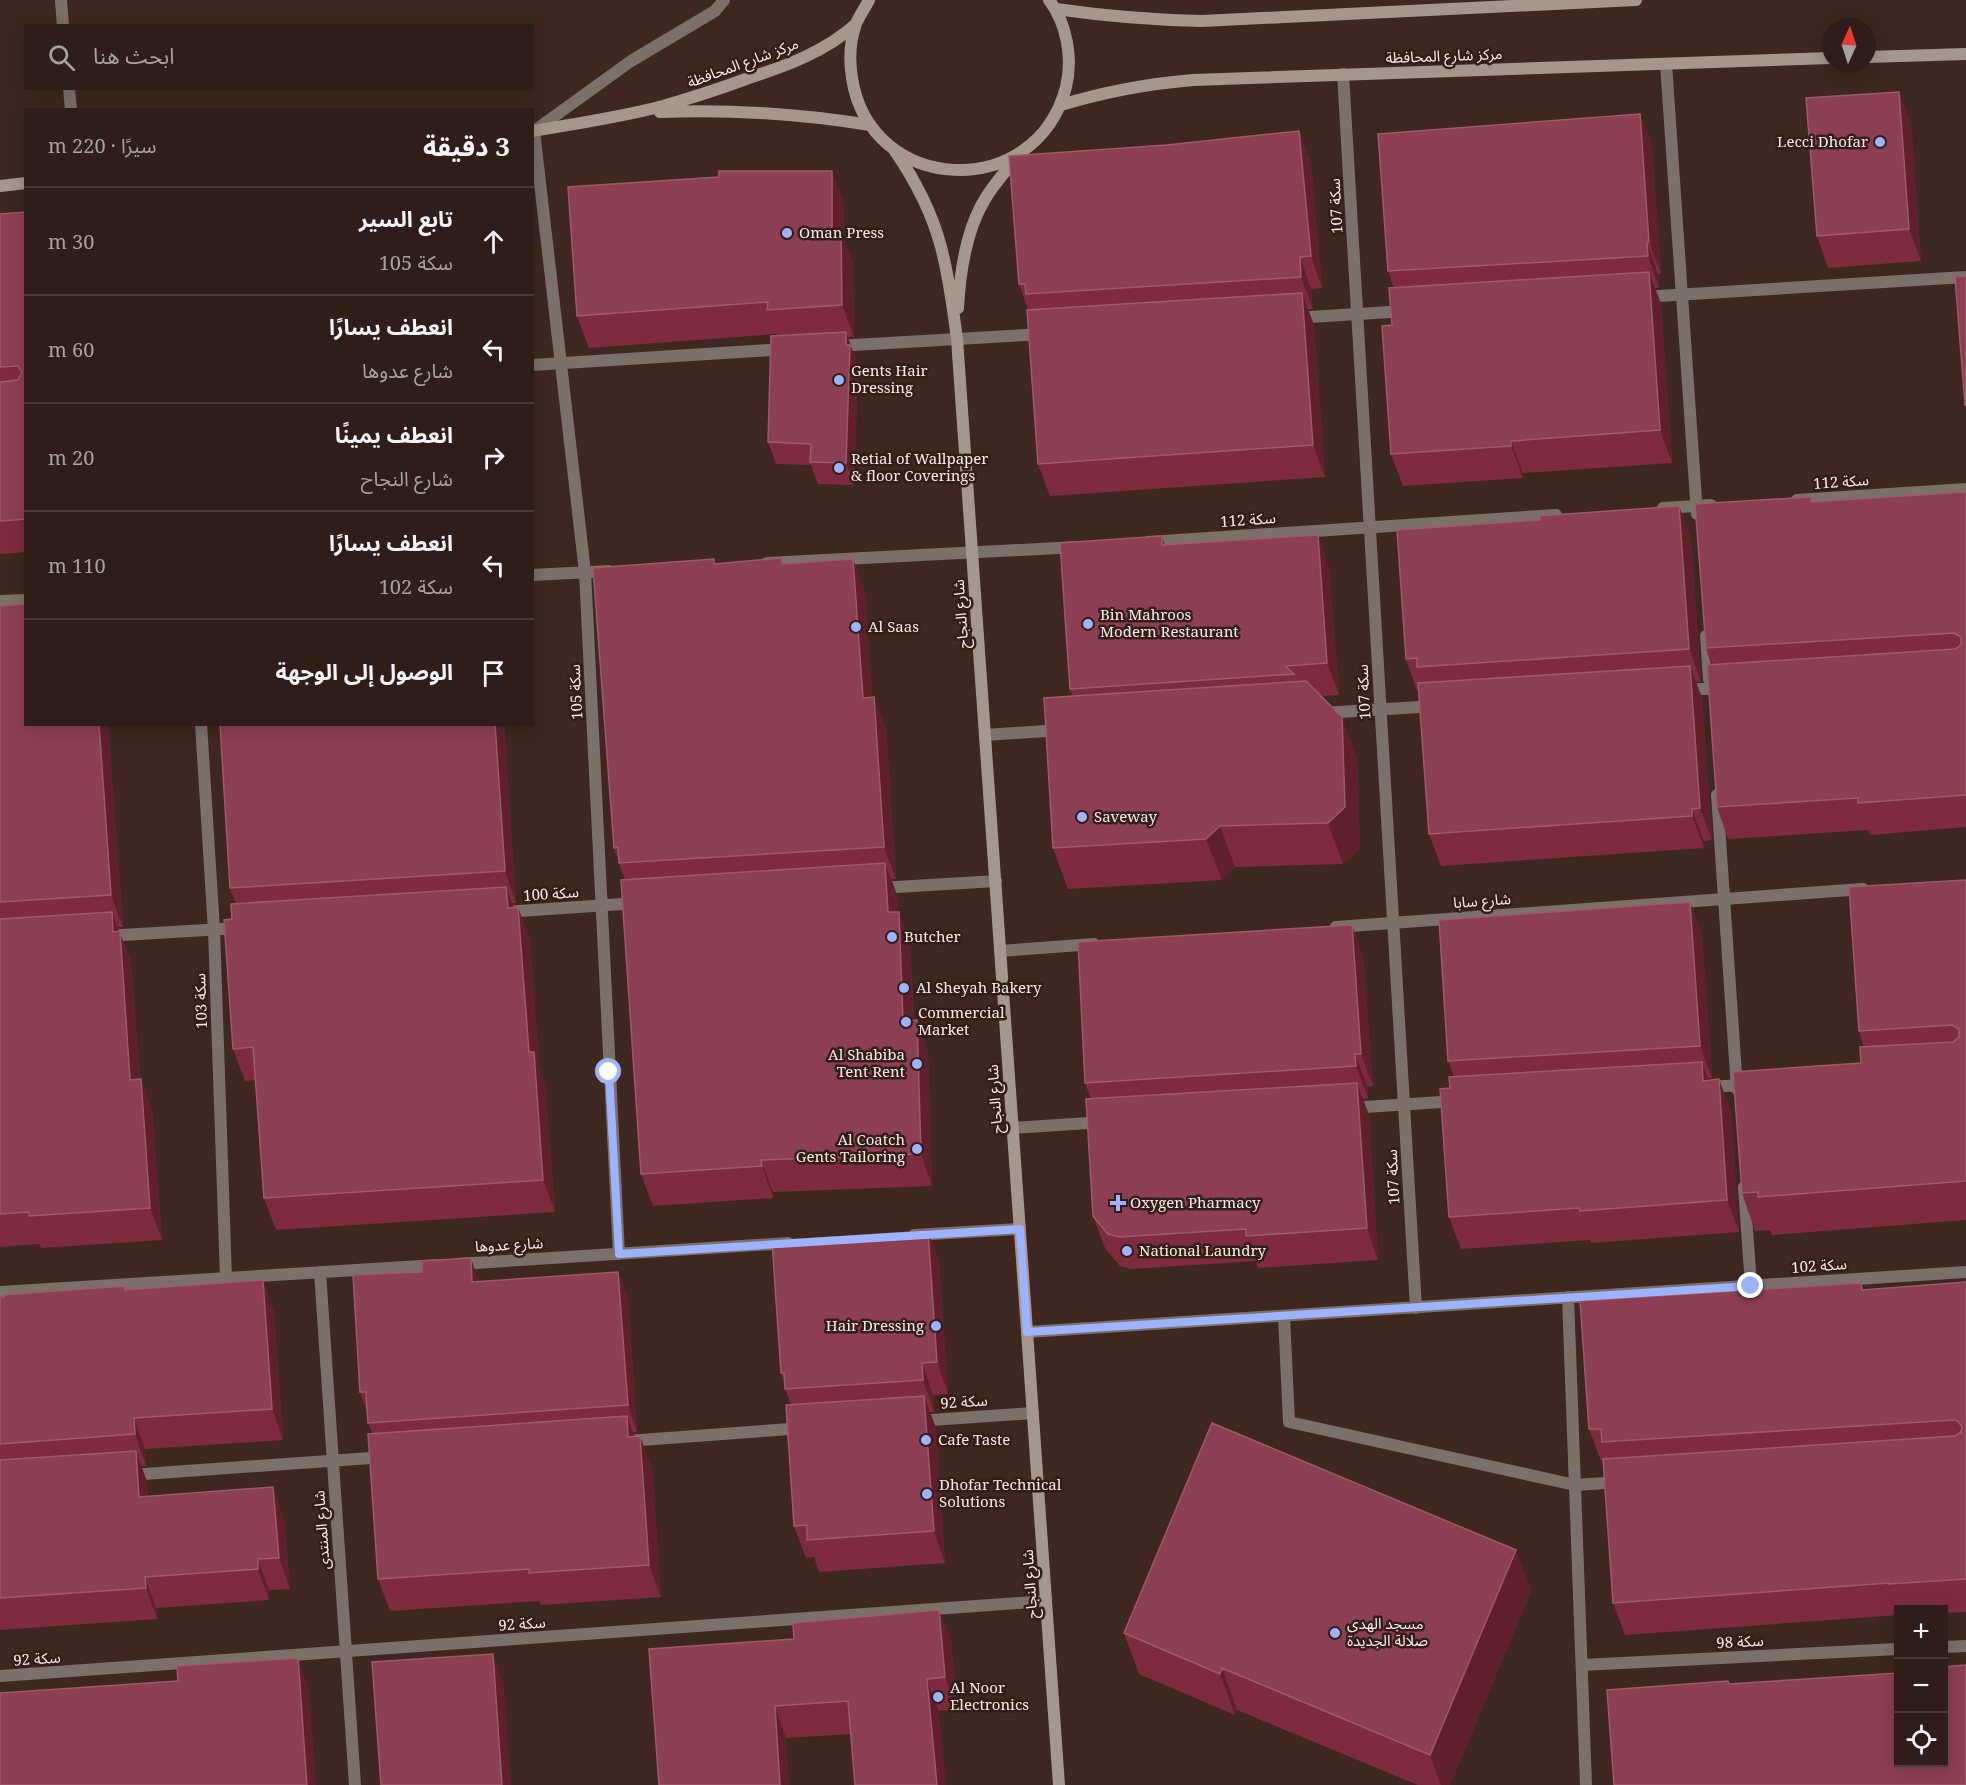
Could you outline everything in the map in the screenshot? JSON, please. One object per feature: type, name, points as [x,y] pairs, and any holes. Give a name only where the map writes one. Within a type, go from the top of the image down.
[{"type":"street","points":[[61,0],[63,24]]},
{"type":"street","points":[[534,130],[631,61],[715,11],[724,0]]},
{"type":"street","points":[[869,0],[856,24],[849,59],[854,94],[870,125],[895,151],[926,166],[961,172],[992,166],[1021,153],[1044,131],[1061,105],[1069,72],[1067,40],[1052,4]]},
{"type":"street","points":[[1052,4],[1105,16],[1202,21],[1636,0]]},
{"type":"street","name":"مركز شارع المحافظة","points":[[534,131],[663,106],[777,69],[821,50],[841,38],[856,24]]},
{"type":"street","points":[[1876,57],[1966,54]]},
{"type":"street","name":"مركز شارع المحافظة","points":[[1061,105],[1104,92],[1193,80],[1822,58]]},
{"type":"street","points":[[1666,64],[1698,529]]},
{"type":"street","name":"سكة 107","points":[[1343,74],[1416,1308]]},
{"type":"street","points":[[69,90],[70,108]]},
{"type":"street","name":"مركز شارع المحافظة","points":[[632,113],[756,112],[826,118],[870,125]]},
{"type":"street","name":"سكة 105","points":[[534,139],[585,572],[619,1254]]},
{"type":"street","name":"شارع النجاح","points":[[895,151],[909,171],[933,223],[945,265],[957,339],[1059,1785]]},
{"type":"street","name":"شارع النجاح","points":[[957,339],[963,261],[972,228],[984,201],[1021,153]]},
{"type":"street","points":[[0,186],[24,183]]},
{"type":"street","points":[[1624,298],[1966,277]]},
{"type":"street","points":[[1287,318],[1415,310]]},
{"type":"street","points":[[820,347],[1051,333]]},
{"type":"street","points":[[534,364],[798,348]]},
{"type":"street","name":"سكة 112","points":[[1790,500],[1966,489]]},
{"type":"street","points":[[1650,509],[1720,505]]},
{"type":"street","name":"سكة 112","points":[[1136,543],[1568,514]]},
{"type":"street","points":[[749,564],[1089,546]]},
{"type":"street","points":[[534,575],[621,571]]},
{"type":"street","points":[[0,601],[24,600]]},
{"type":"street","points":[[1705,620],[1710,694]]},
{"type":"street","points":[[1674,691],[1710,694],[1733,687]]},
{"type":"street","points":[[1308,714],[1451,705]]},
{"type":"street","name":"سكة 103","points":[[201,726],[214,930],[226,1278]]},
{"type":"street","points":[[985,735],[1069,729]]},
{"type":"street","points":[[1716,782],[1737,1091]]},
{"type":"street","points":[[864,889],[996,881]]},
{"type":"street","name":"شارع سابا","points":[[1322,928],[1874,888]]},
{"type":"street","name":"سكة 100","points":[[496,912],[650,903]]},
{"type":"street","points":[[95,937],[249,927]]},
{"type":"street","points":[[1000,951],[1107,944]]},
{"type":"street","points":[[1689,1088],[1737,1091],[1760,1084]]},
{"type":"street","points":[[1333,1109],[1475,1100]]},
{"type":"street","points":[[1012,1128],[1119,1122]]},
{"type":"street","points":[[1743,1180],[1751,1286]]},
{"type":"street","points":[[907,1236],[1020,1229]]},
{"type":"street","name":"شارع عدوها","points":[[0,1292],[802,1242]]},
{"type":"street","name":"شارع المنتدى","points":[[320,1272],[355,1785]]},
{"type":"street","name":"سكة 102","points":[[1027,1332],[1966,1272]]},
{"type":"street","points":[[1568,1297],[1587,1785]]},
{"type":"street","points":[[1284,1316],[1289,1422],[1575,1485],[1634,1481]]},
{"type":"street","name":"سكة 92","points":[[902,1422],[1033,1413]]},
{"type":"street","points":[[617,1441],[819,1427]]},
{"type":"street","points":[[119,1476],[392,1457]]},
{"type":"street","name":"سكة 92","points":[[0,1676],[1046,1601]]},
{"type":"street","points":[[1948,1647],[1966,1646]]},
{"type":"street","name":"سكة 98","points":[[1582,1665],[1894,1649]]},
{"type":"building","points":[[1899,92],[1909,229],[1817,236],[1806,98]]},
{"type":"building","points":[[1640,114],[1648,256],[1388,271],[1378,134]]},
{"type":"building","points":[[1299,131],[1311,256],[1300,257],[1301,277],[1026,294],[1025,284],[1019,284],[1009,156],[1167,145]]},
{"type":"building","points":[[719,171],[832,171],[832,232],[841,231],[842,305],[767,310],[768,302],[577,316],[568,187],[719,177]]},
{"type":"building","points":[[24,212],[24,519],[0,521],[0,382],[18,380],[22,372],[18,366],[0,367],[0,214]]},
{"type":"building","points":[[1649,272],[1660,430],[1511,441],[1511,446],[1391,454],[1382,326],[1392,325],[1389,288]]},
{"type":"building","points":[[1966,276],[1966,405],[1965,405],[1955,277]]},
{"type":"building","points":[[1302,293],[1313,445],[1038,464],[1027,310]]},
{"type":"building","points":[[846,332],[846,345],[850,345],[846,463],[810,462],[811,444],[768,442],[771,336]]},
{"type":"building","points":[[1966,492],[1966,795],[1858,803],[1858,798],[1717,807],[1707,665],[1955,649],[1961,645],[1961,637],[1954,633],[1706,648],[1695,504],[1811,497],[1811,502]]},
{"type":"building","points":[[1679,506],[1689,649],[1417,667],[1417,658],[1406,659],[1397,530],[1540,520],[1540,516]]},
{"type":"building","points":[[1318,535],[1327,663],[1285,666],[1294,674],[1070,689],[1060,543],[1162,536],[1162,545]]},
{"type":"building","points":[[781,558],[782,564],[853,559],[863,698],[874,697],[884,847],[619,863],[618,847],[614,848],[593,568],[714,559],[714,564]]},
{"type":"building","points":[[24,604],[24,726],[99,726],[111,895],[0,902],[0,606]]},
{"type":"building","points":[[1690,666],[1700,808],[1692,809],[1692,816],[1429,834],[1418,683]]},
{"type":"building","points":[[1306,681],[1342,717],[1345,807],[1328,823],[1220,826],[1206,839],[1053,848],[1044,698]]},
{"type":"building","points":[[220,726],[495,726],[505,871],[230,888]]},
{"type":"building","points":[[885,863],[888,912],[899,912],[903,1021],[917,1020],[921,1154],[761,1160],[762,1166],[641,1174],[621,880]]},
{"type":"building","points":[[1966,880],[1966,1181],[1758,1197],[1758,1192],[1742,1193],[1733,1072],[1861,1063],[1860,1047],[1953,1042],[1959,1037],[1959,1029],[1952,1025],[1859,1031],[1849,887]]},
{"type":"building","points":[[506,887],[508,908],[518,907],[529,1052],[534,1052],[543,1180],[264,1198],[253,1047],[233,1049],[224,920],[232,919],[231,904]]},
{"type":"building","points":[[1690,902],[1700,1046],[1448,1061],[1439,920]]},
{"type":"building","points":[[112,912],[113,932],[120,931],[130,1080],[141,1079],[150,1208],[29,1216],[29,1212],[0,1214],[0,919]]},
{"type":"building","points":[[1352,925],[1361,1054],[1355,1054],[1356,1066],[1085,1083],[1078,942]]},
{"type":"building","points":[[1702,1062],[1703,1081],[1719,1079],[1727,1200],[1580,1211],[1579,1208],[1449,1217],[1440,1089],[1450,1088],[1449,1077]]},
{"type":"building","points":[[1357,1083],[1367,1228],[1246,1236],[1246,1229],[1119,1237],[1108,1234],[1093,1216],[1086,1099]]},
{"type":"building","points":[[928,1231],[937,1362],[922,1363],[923,1380],[785,1389],[784,1373],[781,1373],[772,1241]]},
{"type":"building","points":[[471,1258],[472,1282],[618,1272],[628,1405],[368,1423],[366,1392],[360,1392],[353,1275],[422,1272],[422,1261]]},
{"type":"building","points":[[263,1280],[272,1409],[134,1418],[135,1434],[0,1444],[0,1297],[125,1286],[125,1290]]},
{"type":"building","points":[[1966,1282],[1966,1579],[1613,1603],[1603,1459],[1955,1436],[1961,1432],[1962,1427],[1958,1421],[1954,1420],[1602,1442],[1601,1429],[1589,1429],[1580,1301],[1861,1283],[1862,1290]]},
{"type":"building","points":[[924,1396],[934,1531],[807,1540],[807,1525],[794,1526],[786,1405]]},
{"type":"building","points":[[627,1416],[628,1437],[640,1436],[649,1565],[529,1573],[529,1569],[378,1579],[368,1434]]},
{"type":"building","name":"مسجد الهدى صلالة الجديدة","points":[[1212,1423],[1516,1550],[1430,1755],[1222,1668],[1220,1674],[1124,1633]]},
{"type":"building","points":[[136,1451],[139,1497],[273,1487],[279,1558],[258,1559],[258,1569],[145,1577],[146,1588],[0,1598],[0,1460]]},
{"type":"building","points":[[939,1610],[945,1677],[927,1679],[937,1785],[855,1785],[848,1701],[775,1706],[780,1785],[659,1785],[649,1649],[794,1639],[793,1623]]},
{"type":"building","points":[[493,1654],[502,1785],[381,1785],[372,1662]]},
{"type":"building","points":[[298,1658],[307,1785],[0,1785],[0,1693],[178,1681],[177,1666]]},
{"type":"building","points":[[1966,1665],[1966,1785],[1614,1785],[1607,1690],[1728,1681],[1729,1684],[1894,1673],[1894,1767],[1948,1767],[1948,1667]]},
{"type":"place","name":"Lecci Dhofar","points":[[1880,142]]},
{"type":"place","name":"Oman Press","points":[[787,233]]},
{"type":"place","name":"Gents Hair Dressing","points":[[839,380]]},
{"type":"place","name":"Retial of Wallpaper & floor Coverings","points":[[839,468]]},
{"type":"place","name":"Bin Mahroos Modern Restaurant","points":[[1088,624]]},
{"type":"place","name":"Al Saas","points":[[856,627]]},
{"type":"place","name":"Saveway","points":[[1082,817]]},
{"type":"place","name":"Butcher","points":[[892,937]]},
{"type":"place","name":"Al Sheyah Bakery","points":[[904,988]]},
{"type":"place","name":"Commercial Market","points":[[906,1022]]},
{"type":"place","name":"Al Shabiba Tent Rent","points":[[917,1064]]},
{"type":"place","name":"Al Coatch Gents Tailoring","points":[[917,1149]]},
{"type":"place","name":"Oxygen Pharmacy","points":[[1118,1203]]},
{"type":"place","name":"National Laundry","points":[[1127,1251]]},
{"type":"place","name":"Hair Dressing","points":[[936,1326]]},
{"type":"place","name":"Cafe Taste","points":[[926,1440]]},
{"type":"place","name":"Dhofar Technical Solutions","points":[[927,1494]]},
{"type":"place","name":"مسجد الهدى صلالة الجديدة","points":[[1335,1633]]},
{"type":"place","name":"Al Noor Electronics","points":[[938,1697]]},
{"type":"route","points":[[609,1072],[619,1254],[1020,1229],[1027,1332],[1751,1286]]}]
